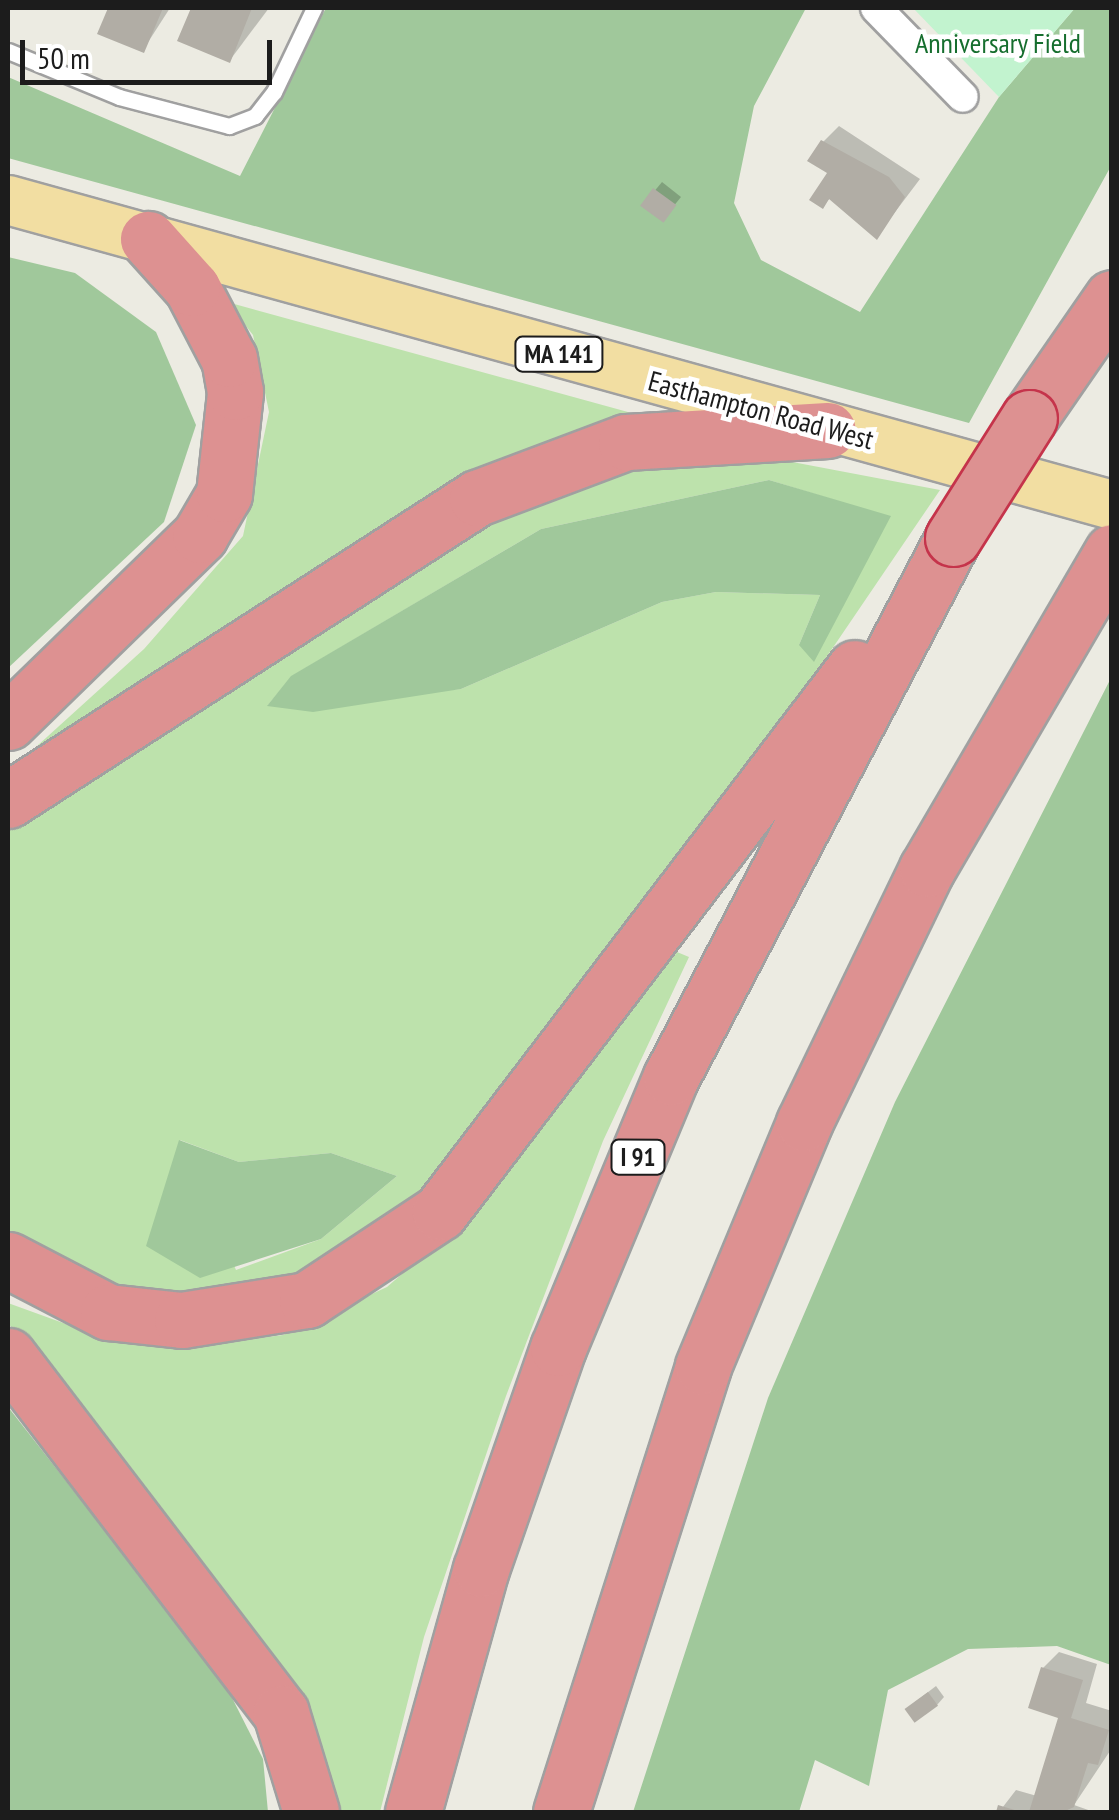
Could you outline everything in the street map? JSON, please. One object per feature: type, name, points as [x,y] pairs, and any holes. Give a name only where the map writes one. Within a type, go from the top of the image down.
[{"type":"highway","points":[[8,722],[200,536],[224,494],[235,392],[229,359],[192,288],[148,239]]},
{"type":"highway","name":"I 91","points":[[413,1812],[481,1569],[558,1348],[664,1096],[953,538],[1112,298]]},
{"type":"highway","points":[[8,800],[478,498],[626,442],[828,430]]},
{"type":"highway","points":[[8,1260],[108,1312],[182,1320],[307,1300],[440,1212],[953,538]]},
{"type":"highway","points":[[561,1812],[702,1366],[804,1123],[927,869],[1104,563]]},
{"type":"highway","points":[[8,1356],[281,1713],[311,1812]]},
{"type":"main road","name":"Easthampton Road West","points":[[8,200],[828,430],[1112,504]]},
{"type":"street","points":[[876,8],[964,97]]},
{"type":"lane","points":[[8,51],[151,108],[228,126],[255,116],[274,92],[314,8]]},
{"type":"green space","points":[[326,8],[806,8],[754,106],[734,203],[761,260],[860,312],[999,97],[1075,8],[1111,8],[1111,166],[969,423],[8,158],[8,77],[240,176]]},
{"type":"green space","name":"Anniversary Field","points":[[913,8],[1075,8],[999,97]]},
{"type":"green space","points":[[8,257],[75,273],[156,332],[196,425],[164,522],[8,668]]},
{"type":"green space","points":[[227,302],[657,420],[26,756],[144,649],[243,536],[269,412],[253,335]]},
{"type":"green space","points":[[739,452],[940,490],[728,802],[423,1197],[294,1284],[117,1299],[8,1239],[8,822],[507,506],[646,460]],"holes":[[[769,480],[890,517],[799,645],[820,595],[716,592],[662,602],[461,689],[268,705],[292,676],[541,529]],[[180,1140],[239,1162],[331,1153],[397,1176],[321,1239],[236,1270]]]},
{"type":"green space","points":[[769,480],[891,516],[814,662],[799,645],[820,595],[716,592],[662,602],[461,689],[313,712],[267,706],[291,676],[541,529]]},
{"type":"green space","points":[[1111,678],[1111,1665],[1057,1646],[968,1649],[888,1690],[869,1786],[815,1760],[799,1812],[633,1812],[768,1398],[895,1102]]},
{"type":"green space","points":[[677,952],[689,957],[603,1141],[506,1396],[424,1637],[380,1812],[329,1812],[191,1560],[8,1323],[8,1303],[99,1336],[185,1348],[283,1335],[387,1287],[481,1205]]},
{"type":"green space","points":[[179,1140],[239,1162],[331,1153],[397,1176],[321,1239],[200,1278],[146,1246]]},
{"type":"green space","points":[[8,1407],[224,1682],[263,1759],[268,1812],[8,1812]]},
{"type":"building","points":[[108,8],[163,8],[144,53],[97,34]]},
{"type":"building","points":[[191,8],[252,8],[230,63],[177,41]]},
{"type":"building","points":[[821,140],[889,177],[905,197],[877,240],[829,199],[823,209],[809,200],[827,173],[807,161]]},
{"type":"building","points":[[653,188],[676,205],[664,223],[640,206]]},
{"type":"building","points":[[1041,1667],[1083,1680],[1071,1718],[1109,1730],[1098,1765],[1088,1763],[1074,1807],[1063,1812],[1029,1812],[1058,1718],[1028,1708]]},
{"type":"building","points":[[928,1692],[938,1706],[915,1723],[905,1709]]},
{"type":"building","points":[[998,1805],[1021,1812],[996,1812]]}]
